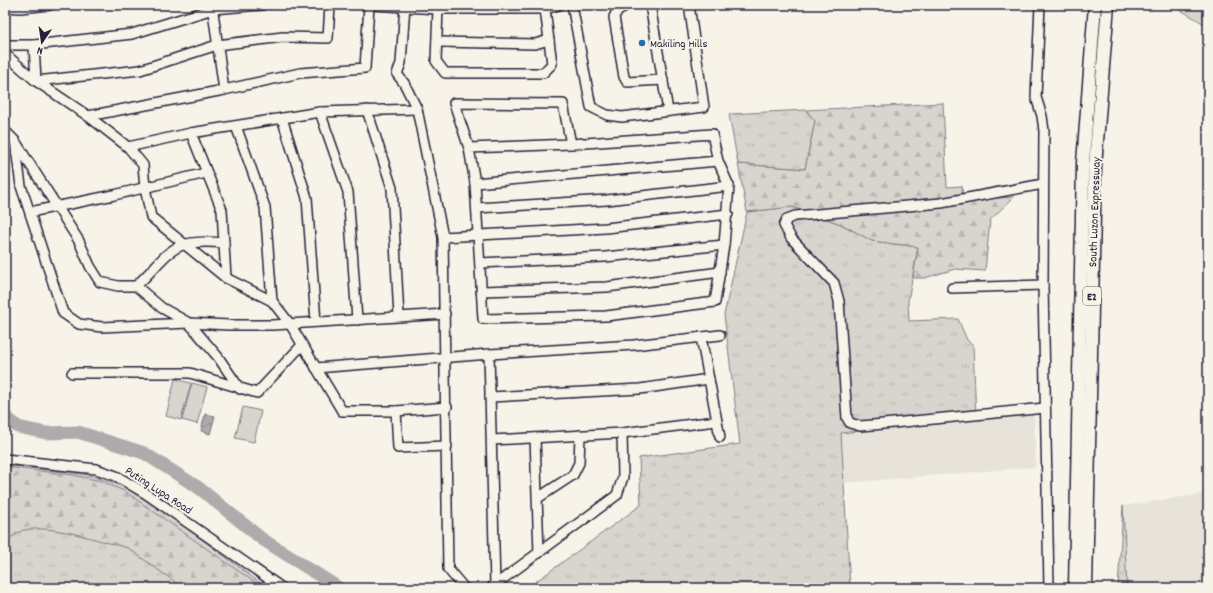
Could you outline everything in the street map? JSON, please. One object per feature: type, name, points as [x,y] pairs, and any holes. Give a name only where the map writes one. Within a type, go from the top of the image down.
[{"type":"highway","name":"South Luzon Expressway","points":[[1075,588],[1083,163],[1095,5]]},
{"type":"highway","name":"South Luzon Expressway","points":[[1086,588],[1095,166],[1108,5]]},
{"type":"street","points":[[5,6],[20,8],[50,5]]},
{"type":"street","points":[[5,45],[34,45],[132,34],[213,7],[262,5]]},
{"type":"street","points":[[36,81],[140,70],[217,45],[283,37],[328,38],[329,5],[339,5]]},
{"type":"street","points":[[88,116],[224,90],[300,73],[366,68],[370,5],[438,9],[545,10],[559,5]]},
{"type":"street","points":[[572,5],[591,107],[607,115],[622,117],[704,107],[689,5]]},
{"type":"street","points":[[626,5],[616,13],[614,17],[624,77],[627,82],[663,80]]},
{"type":"street","points":[[650,5],[668,111]]},
{"type":"street","points":[[1040,5],[1036,97],[1042,116],[1044,131],[1043,286],[1049,588]]},
{"type":"street","points":[[405,6],[401,63],[397,74],[404,83],[417,108],[443,237],[447,407],[448,570],[464,588]]},
{"type":"street","points":[[213,7],[224,90]]},
{"type":"street","points":[[438,9],[436,61],[445,73],[543,73],[552,64],[545,10]]},
{"type":"street","points":[[436,42],[535,44],[549,40]]},
{"type":"street","points":[[34,45],[36,81]]},
{"type":"street","points":[[5,54],[36,81],[88,116],[128,147],[143,164],[144,188],[151,217],[226,278],[272,301],[290,324],[342,411],[396,411],[447,407]]},
{"type":"street","points":[[469,148],[571,144],[712,134],[718,161],[729,186],[728,214],[715,302],[606,316],[483,320],[476,183],[469,148],[454,103],[563,104],[571,144]]},
{"type":"street","points":[[128,147],[191,133],[320,112],[417,108]]},
{"type":"street","points":[[367,110],[392,188],[399,317]]},
{"type":"street","points":[[320,112],[348,192],[357,320]]},
{"type":"street","points":[[282,118],[307,198],[316,322]]},
{"type":"street","points":[[236,126],[265,207],[272,301]]},
{"type":"street","points":[[5,132],[15,141],[79,241],[90,266],[100,282],[118,286],[136,286],[162,308],[189,323],[218,357],[240,389]]},
{"type":"street","points":[[191,133],[222,210],[226,278]]},
{"type":"street","points":[[15,141],[21,186],[63,313],[79,324],[102,327],[189,323],[229,325],[290,324],[445,314]]},
{"type":"street","points":[[476,183],[718,161]]},
{"type":"street","points":[[30,212],[144,188],[206,173]]},
{"type":"street","points":[[1044,184],[941,203],[795,216],[787,220],[784,224],[791,238],[834,283],[839,301],[847,418],[850,423],[860,426],[1046,408]]},
{"type":"street","points":[[477,208],[607,200],[729,186]]},
{"type":"street","points":[[443,237],[606,228],[728,214]]},
{"type":"street","points":[[136,286],[168,252],[182,243],[202,241],[224,243]]},
{"type":"street","points":[[480,263],[605,257],[724,245]]},
{"type":"street","points":[[481,291],[607,287],[720,272]]},
{"type":"street","points":[[952,288],[1043,286]]},
{"type":"street","points":[[316,368],[489,354],[634,345],[720,335]]},
{"type":"street","points":[[701,337],[720,437]]},
{"type":"street","points":[[72,373],[190,373],[257,393],[302,344]]},
{"type":"street","points":[[489,354],[492,440],[493,587]]},
{"type":"street","points":[[490,397],[640,389],[710,379]]},
{"type":"street","points":[[396,411],[398,448],[447,446]]},
{"type":"street","points":[[492,440],[622,432],[716,421]]},
{"type":"street","points":[[493,587],[617,494],[623,478],[622,432]]},
{"type":"street","points":[[538,498],[573,475],[579,463],[580,435]]},
{"type":"street","points":[[535,438],[539,553]]},
{"type":"street","name":"Puting Lupa Road","points":[[5,459],[96,469],[116,476],[145,493],[282,588]]},
{"type":"shaded area","points":[[1034,412],[1036,467],[844,483],[841,433]]},
{"type":"shaded area","points":[[1208,493],[1208,588],[1127,588],[1123,506]]},
{"type":"green space","points":[[1172,5],[1208,5],[1208,26]]},
{"type":"green space","points":[[943,103],[947,187],[962,186],[963,200],[1014,197],[990,220],[985,271],[955,269],[925,278],[913,278],[918,247],[872,241],[841,224],[792,207],[747,212],[738,164],[805,169],[815,121],[806,110]]},
{"type":"green space","points":[[806,110],[815,121],[805,169],[738,164],[729,114]]},
{"type":"green space","points":[[792,207],[841,224],[872,241],[918,247],[908,301],[909,321],[958,319],[967,340],[973,345],[976,418],[841,433],[850,588],[527,588],[641,505],[639,458],[740,444],[724,315],[747,212]]},
{"type":"green space","points":[[175,379],[191,383],[181,420],[166,416]]},
{"type":"green space","points":[[192,383],[207,387],[197,424],[182,420]]},
{"type":"green space","points":[[243,407],[261,411],[254,442],[235,438]]},
{"type":"green space","points":[[5,465],[89,475],[126,487],[172,517],[267,588],[5,588]]},
{"type":"green space","points":[[5,467],[73,475],[101,481],[124,491],[263,588],[182,587],[128,548],[72,533],[47,529],[33,529],[23,530],[12,537],[5,537]]},
{"type":"green space","points":[[1123,506],[1127,588],[1118,588]]},
{"type":"water","points":[[205,414],[215,416],[210,434],[201,431]]},
{"type":"waterway","points":[[5,416],[18,427],[46,433],[78,432],[144,453],[199,488],[262,539],[339,588]]},
{"type":"place","name":"Makiling Hills","points":[[642,43]]}]
